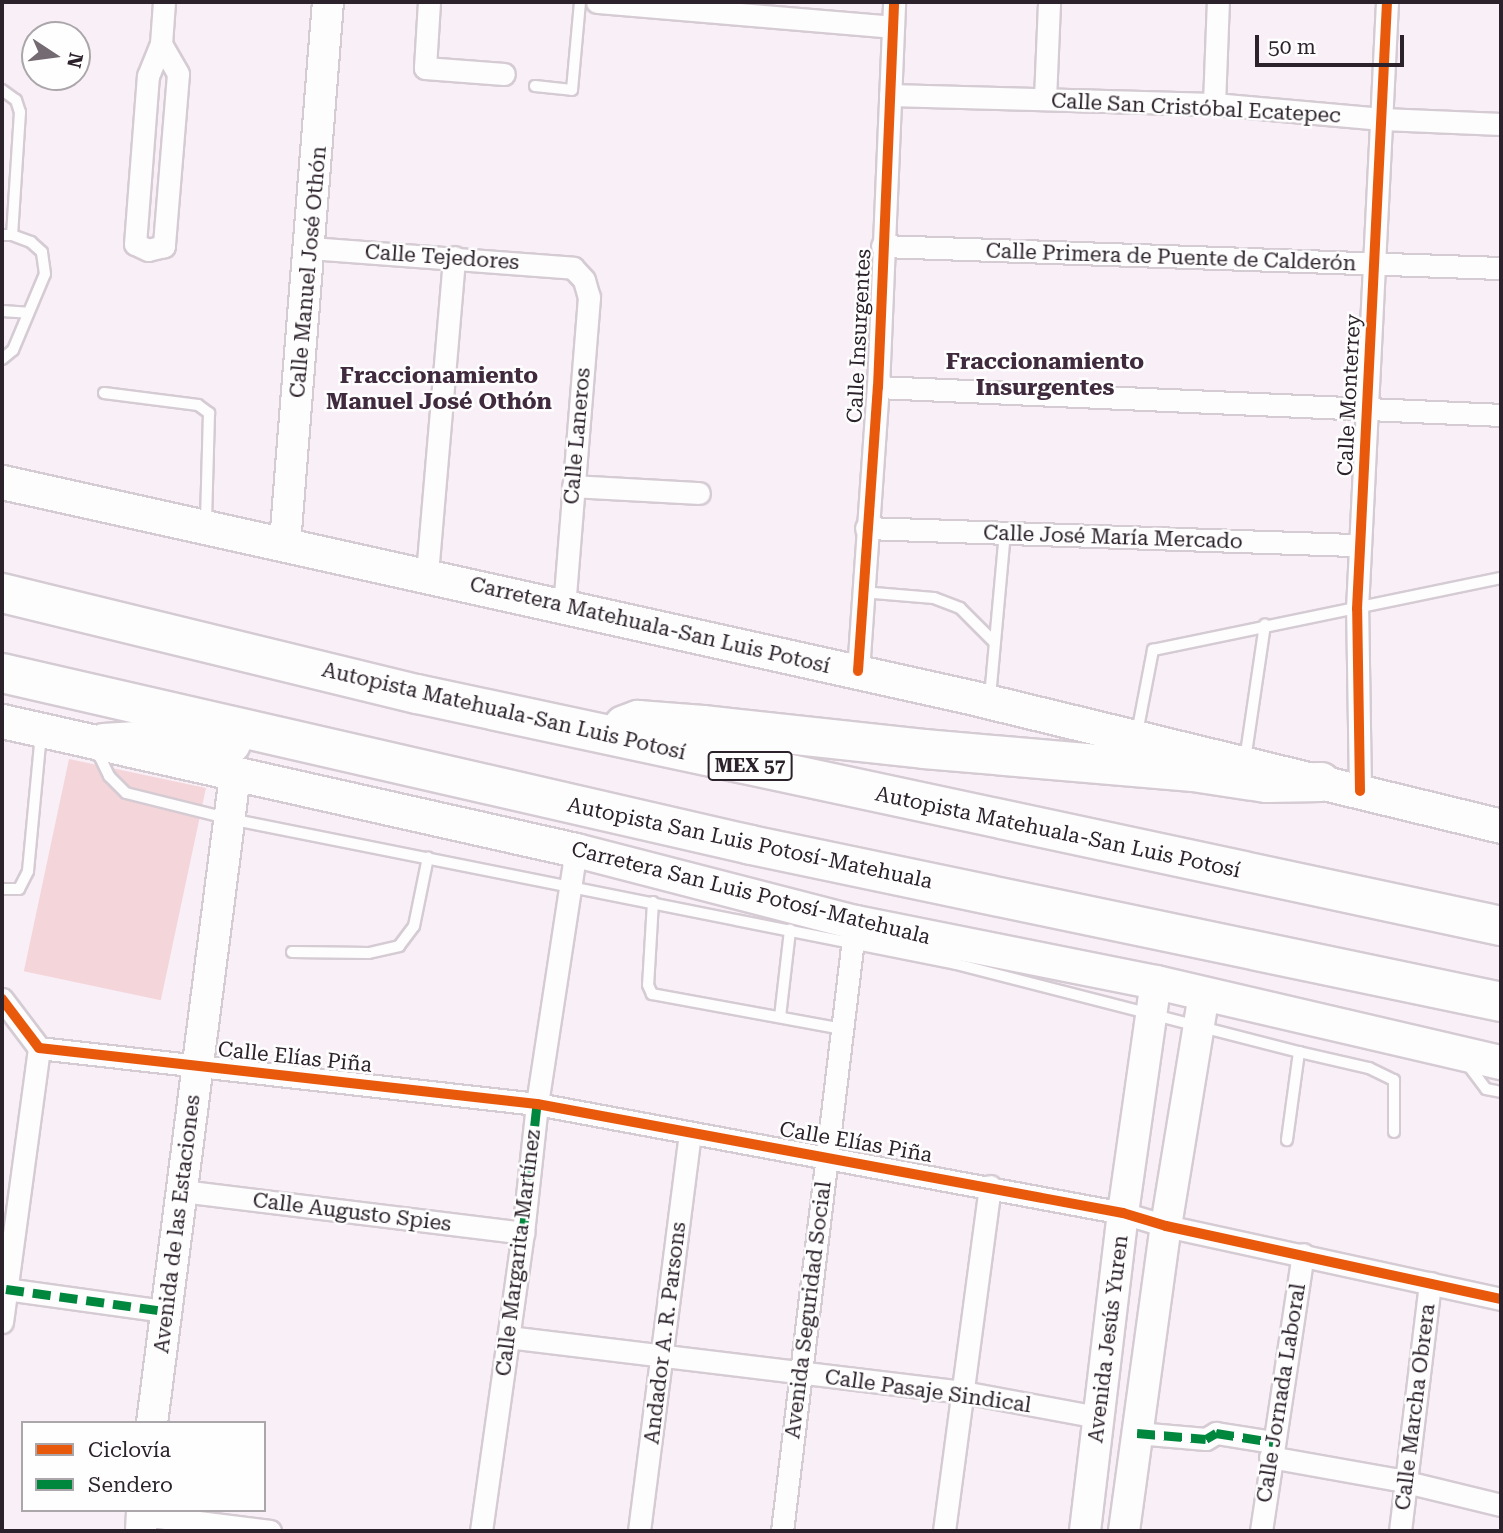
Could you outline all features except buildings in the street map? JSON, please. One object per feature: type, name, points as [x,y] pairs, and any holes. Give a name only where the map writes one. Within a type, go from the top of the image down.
[{"type":"highway","points":[[2,567],[94,614]]},
{"type":"highway","name":"Autopista Matehuala-San Luis Potosí","points":[[2,593],[417,694],[596,734],[1501,926]]},
{"type":"highway","name":"Autopista San Luis Potosí-Matehuala","points":[[2,673],[751,845],[1501,1002]]},
{"type":"highway","points":[[596,734],[638,720],[924,750],[1193,772],[1267,783],[1321,782]]},
{"type":"highway","points":[[98,742],[153,740],[337,750]]},
{"type":"main road","name":"Carretera Matehuala-San Luis Potosí","points":[[2,482],[858,671],[1501,826]]},
{"type":"main road","name":"Carretera San Luis Potosí-Matehuala","points":[[2,721],[576,850],[853,933],[999,951],[1156,982],[1201,1009],[1460,1052],[1501,1062]]},
{"type":"main road","points":[[956,964],[999,951]]},
{"type":"street","points":[[161,44],[178,74],[164,246],[148,250],[135,244],[148,76],[161,44],[164,2]]},
{"type":"street","name":"Calle Manuel José Othón","points":[[285,543],[328,2]]},
{"type":"street","points":[[429,2],[425,68],[504,74]]},
{"type":"street","points":[[597,2],[892,27]]},
{"type":"street","name":"Calle Insurgentes","points":[[858,671],[878,387],[894,2]]},
{"type":"street","points":[[1045,99],[1049,2]]},
{"type":"street","points":[[1214,104],[1219,2]]},
{"type":"street","name":"Calle Monterrey","points":[[1360,791],[1357,609],[1387,2]]},
{"type":"street","name":"Calle San Cristóbal Ecatepec","points":[[890,95],[1214,104],[1382,119],[1501,124]]},
{"type":"street","name":"Calle Primera de Puente de Calderón","points":[[882,246],[1501,268]]},
{"type":"street","name":"Calle Tejedores","points":[[310,248],[573,268]]},
{"type":"street","points":[[427,574],[454,257]]},
{"type":"street","name":"Calle Laneros","points":[[564,608],[589,297],[584,280],[573,268]]},
{"type":"street","points":[[878,387],[1501,415]]},
{"type":"street","points":[[573,486],[699,493]]},
{"type":"street","name":"Calle José María Mercado","points":[[866,528],[1360,545]]},
{"type":"street","name":"Avenida de las Estaciones","points":[[152,1421],[235,775]]},
{"type":"street","name":"Calle Margarita Martínez","points":[[481,1531],[523,1233],[537,1104],[576,850]]},
{"type":"street","name":"Avenida Seguridad Social","points":[[782,1531],[853,933]]},
{"type":"street","name":"Avenida Jesús Yuren","points":[[1085,1531],[1123,1213],[1156,982]]},
{"type":"street","points":[[2,999],[40,1048],[2,1322]]},
{"type":"street","name":"Avenida Jesús Yuren","points":[[1124,1531],[1166,1226],[1201,1009]]},
{"type":"street","name":"Calle Elías Piña","points":[[40,1048],[537,1104],[690,1134],[989,1186],[1123,1213],[1166,1226],[1501,1298]]},
{"type":"street","name":"Andador A. R. Parsons","points":[[639,1531],[690,1134]]},
{"type":"street","points":[[943,1531],[989,1186]]},
{"type":"street","name":"Calle Augusto Spies","points":[[182,1191],[523,1233]]},
{"type":"street","name":"Calle Jornada Laboral","points":[[1261,1531],[1303,1254]]},
{"type":"street","name":"Calle Marcha Obrera","points":[[1400,1531],[1430,1283]]},
{"type":"street","points":[[6,1289],[165,1311]]},
{"type":"street","name":"Calle Pasaje Sindical","points":[[508,1337],[963,1392],[1098,1417]]},
{"type":"street","points":[[1136,1433],[1206,1439],[1216,1433],[1501,1505]]},
{"type":"street","points":[[141,1519],[270,1531]]},
{"type":"lane","points":[[535,86],[572,90],[580,2]]},
{"type":"lane","points":[[2,90],[16,100],[20,112],[7,235],[31,242],[42,252],[46,274],[13,350],[2,359]]},
{"type":"lane","points":[[2,311],[28,313]]},
{"type":"lane","points":[[104,393],[198,405],[209,413],[206,526]]},
{"type":"lane","points":[[990,703],[1005,533]]},
{"type":"lane","points":[[1136,736],[1153,650],[1265,624],[1357,609],[1501,578]]},
{"type":"lane","points":[[862,592],[934,598],[960,608],[995,643]]},
{"type":"lane","points":[[1244,762],[1265,624]]},
{"type":"lane","points":[[2,889],[19,889],[28,871],[41,730]]},
{"type":"lane","points":[[98,742],[108,776],[127,793],[230,819],[790,930],[853,933],[956,964],[1151,1016],[1201,1009],[1299,1052],[1368,1068],[1394,1080],[1394,1132]]},
{"type":"lane","points":[[292,952],[369,953],[399,946],[414,926],[428,858]]},
{"type":"lane","points":[[653,902],[648,985],[652,994],[842,1029]]},
{"type":"lane","points":[[780,1017],[790,930]]},
{"type":"lane","points":[[1287,1140],[1299,1052]]},
{"type":"lane","points":[[1460,1052],[1478,1082],[1486,1089],[1501,1092]]},
{"type":"shaded area","points":[[69,759],[206,788],[161,1000],[24,971]]},
{"type":"marked path","points":[[523,1233],[537,1104]]},
{"type":"marked path","points":[[6,1289],[165,1311]]},
{"type":"marked path","points":[[1137,1433],[1206,1439],[1216,1433],[1273,1442]]},
{"type":"cycle path","points":[[858,671],[878,387],[894,2]]},
{"type":"cycle path","points":[[1360,791],[1357,609],[1387,2]]},
{"type":"cycle path","points":[[2,999],[39,1048],[537,1104],[1123,1213],[1166,1226],[1501,1299]]},
{"type":"district","name":"Fraccionamiento Insurgentes","points":[[1045,375]]},
{"type":"district","name":"Fraccionamiento Manuel José Othón","points":[[439,389]]}]
